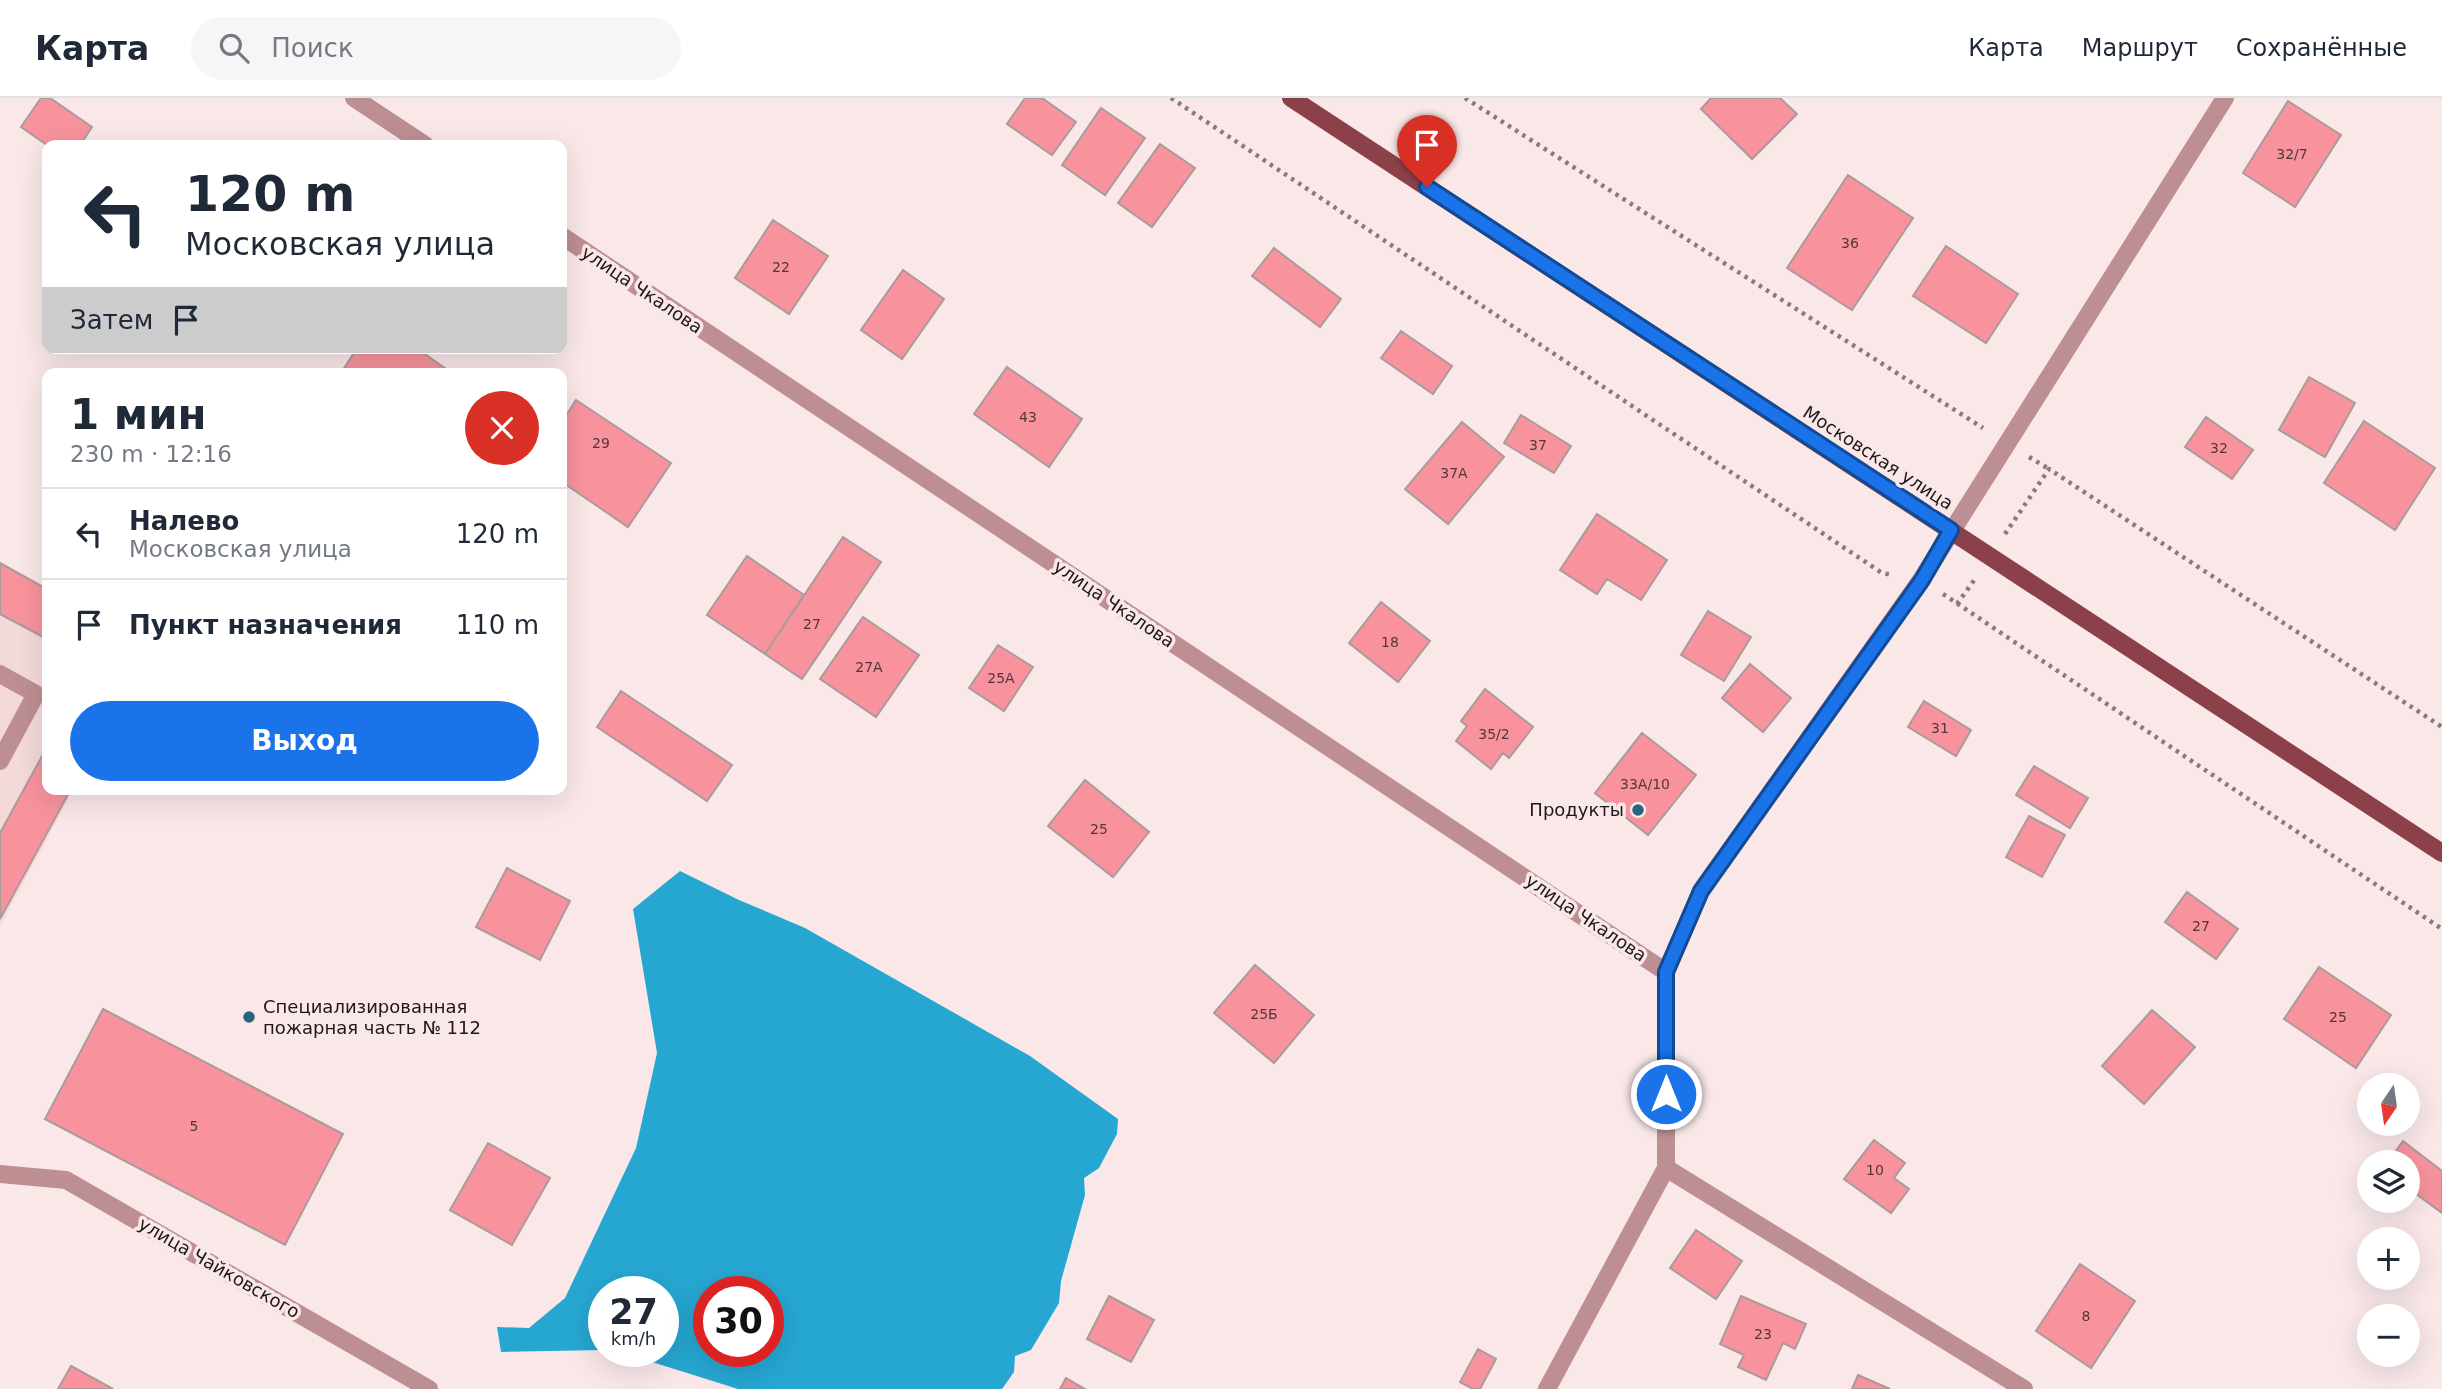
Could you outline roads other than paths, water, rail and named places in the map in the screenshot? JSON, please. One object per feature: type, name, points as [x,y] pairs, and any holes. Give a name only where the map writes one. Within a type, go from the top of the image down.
[{"type":"main road","name":"Московская улица","points":[[1291,98],[2442,853]]},
{"type":"street","points":[[354,98],[417,140]]},
{"type":"street","points":[[1547,1389],[1666,1168],[1666,972],[1701,891],[1922,580],[2225,98]]},
{"type":"street","name":"улица Чкалова","points":[[567,239],[1666,972]]},
{"type":"street","points":[[0,674],[36,694],[0,761]]},
{"type":"street","points":[[1666,1168],[2025,1389]]},
{"type":"street","name":"улица Чайковского","points":[[0,1174],[66,1180],[429,1389]]},
{"type":"water","points":[[680,871],[805,928],[1030,1056],[1118,1119],[1117,1134],[1099,1168],[1084,1178],[1085,1195],[1061,1281],[1059,1303],[1031,1350],[1015,1356],[1014,1372],[1002,1389],[738,1389],[668,1367],[679,1367],[679,1276],[588,1276],[588,1350],[501,1352],[497,1327],[529,1328],[565,1298],[636,1148],[657,1053],[633,909]]},
{"type":"place","name":"Продукты","points":[[1638,810]]},
{"type":"place","name":"Специализированная пожарная часть № 112","points":[[249,1017]]}]
